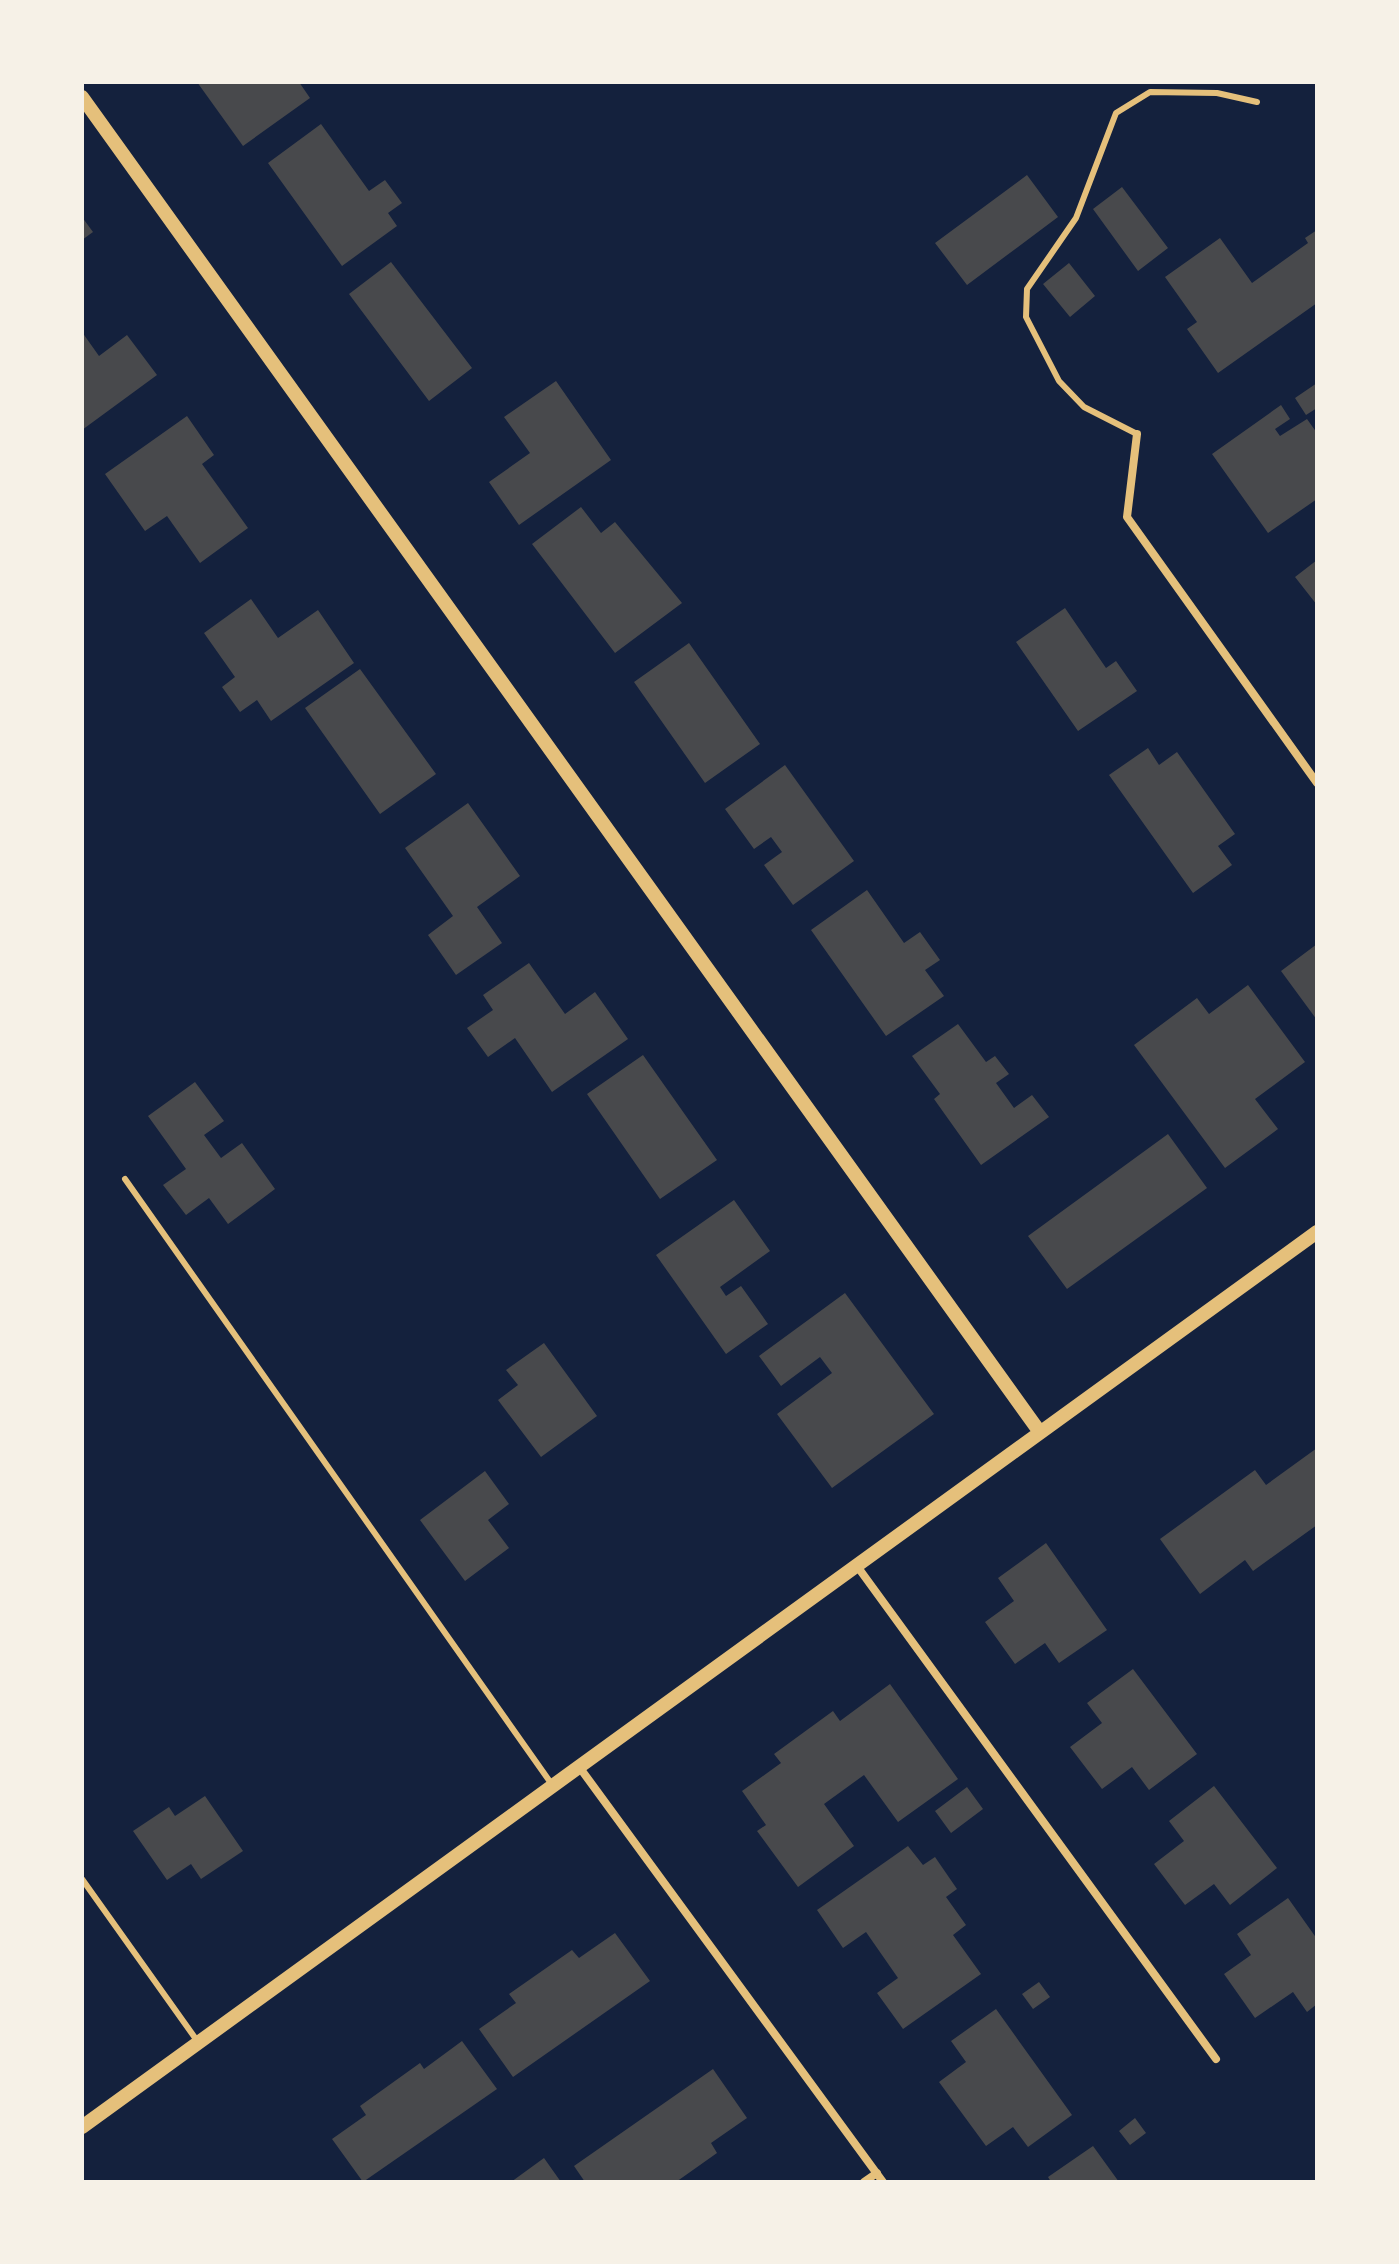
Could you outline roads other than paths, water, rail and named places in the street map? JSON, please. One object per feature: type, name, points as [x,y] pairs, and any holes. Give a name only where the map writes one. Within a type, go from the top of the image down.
[{"type":"street","points":[[82,97],[1039,1431]]},
{"type":"street","points":[[1137,434],[1127,517],[1317,783]]},
{"type":"street","points":[[82,2127],[1317,1232]]},
{"type":"street","points":[[857,1566],[1216,2059]]},
{"type":"street","points":[[580,1768],[883,2182]]},
{"type":"street","points":[[864,2182],[877,2173]]},
{"type":"lane","points":[[1137,434],[1084,407],[1059,381],[1026,317],[1027,289],[1076,218],[1116,113],[1150,92],[1217,93],[1257,102]]},
{"type":"lane","points":[[125,1179],[553,1786]]},
{"type":"lane","points":[[82,1879],[198,2042]]}]
